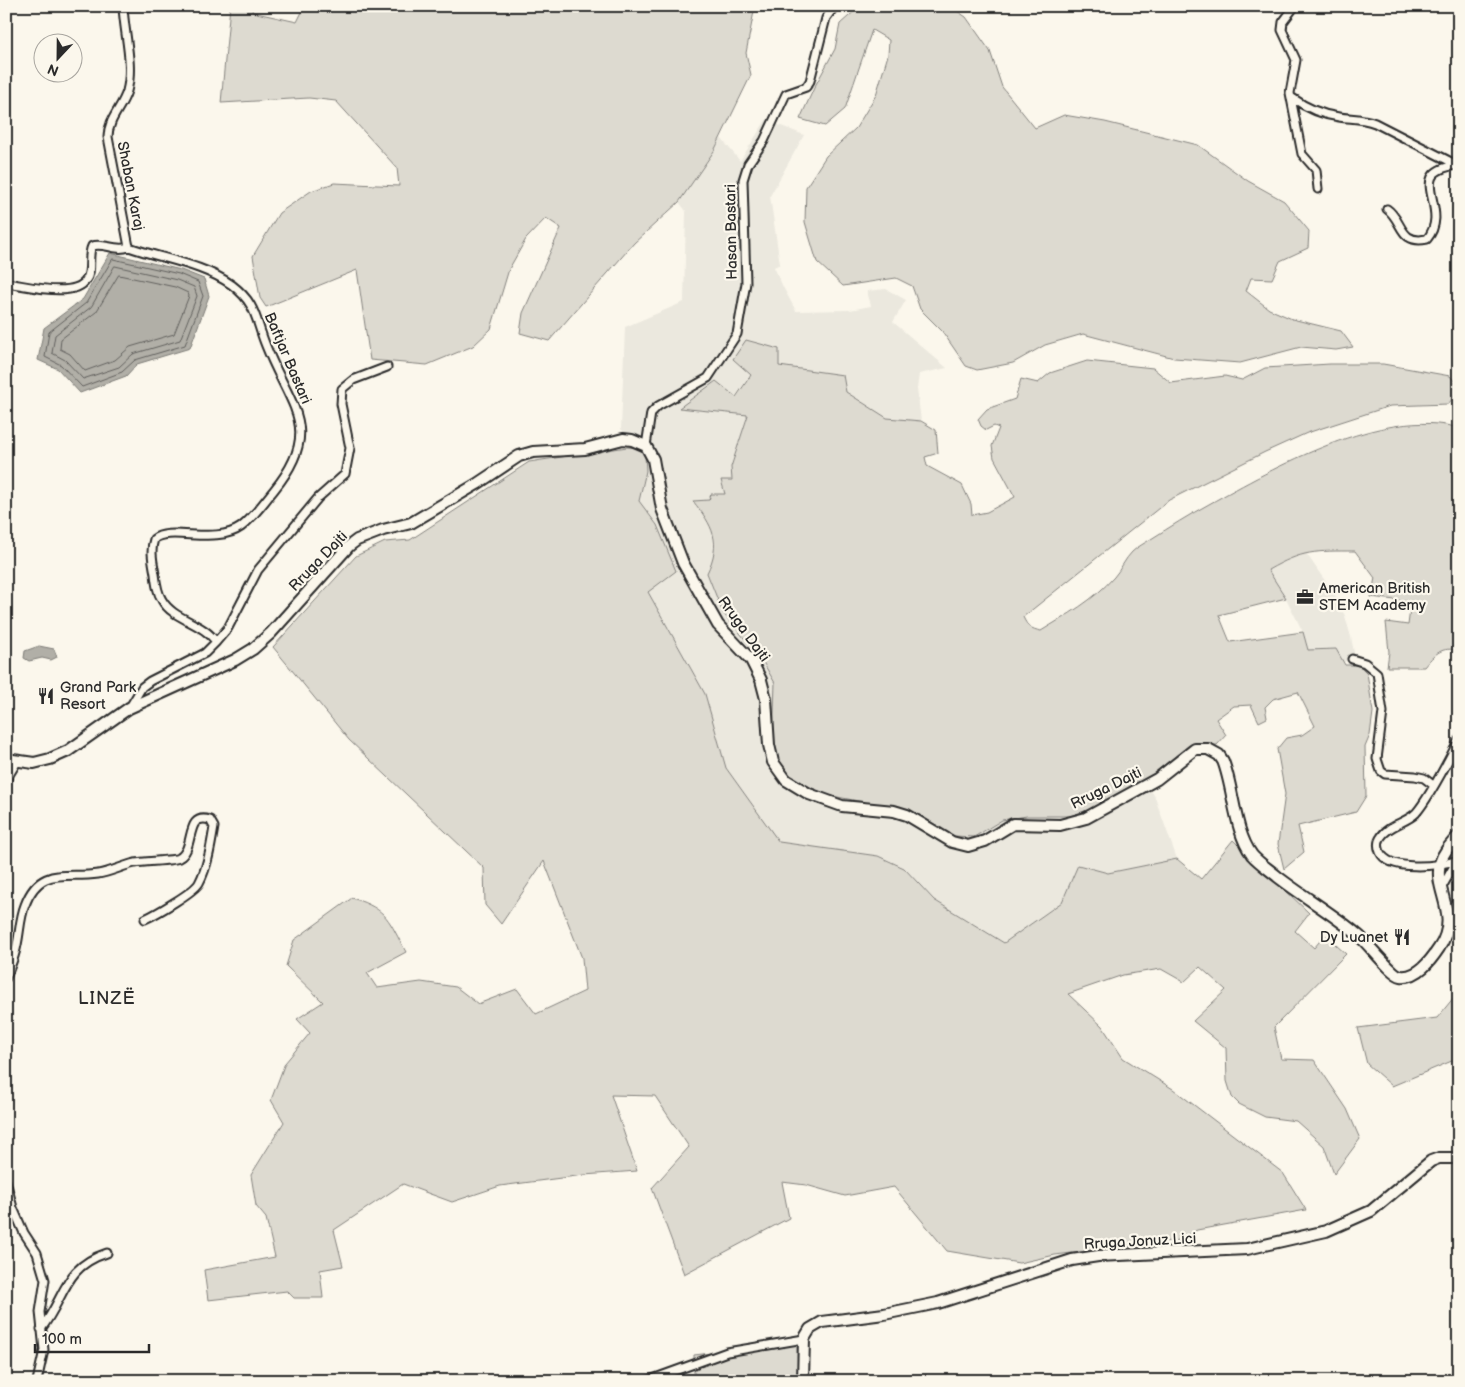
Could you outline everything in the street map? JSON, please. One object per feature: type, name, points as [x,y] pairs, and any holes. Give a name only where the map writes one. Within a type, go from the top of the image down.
[{"type":"main road","name":"Rruga Dajti","points":[[11,761],[34,763],[50,759],[68,751],[130,708],[235,660],[253,649],[270,633],[349,546],[358,540],[411,523],[477,484],[519,456],[544,450],[585,448],[623,439],[632,440],[646,446],[653,459],[662,509],[683,563],[718,625],[751,660],[761,680],[766,699],[769,745],[773,762],[778,771],[795,787],[842,806],[894,811],[907,815],[952,842],[968,846],[985,842],[1013,824],[1060,825],[1086,818],[1139,791],[1158,779],[1188,753],[1203,748],[1219,755],[1223,761],[1243,836],[1252,855],[1310,901],[1357,934],[1374,949],[1397,975],[1408,976],[1418,972],[1440,947],[1448,917],[1439,866]]},
{"type":"main road","points":[[1439,866],[1442,856],[1459,835]]},
{"type":"main road","name":"Rruga Jonuz Lici","points":[[804,1338],[810,1329],[822,1322],[884,1314],[938,1303],[1072,1260],[1118,1255],[1247,1249],[1326,1231],[1371,1211],[1430,1161],[1439,1158],[1456,1157]]},
{"type":"main road","points":[[802,1381],[804,1338]]},
{"type":"street","name":"Shaban Karaj","points":[[6,283],[59,290],[74,289],[86,281],[92,246],[98,244],[113,249],[129,247],[108,137],[111,120],[127,90],[128,62],[123,6]]},
{"type":"street","name":"Hasan Bastari","points":[[646,446],[651,413],[658,406],[708,378],[737,334],[746,283],[743,209],[745,170],[764,141],[786,94],[806,86],[810,81],[826,18],[835,6]]},
{"type":"street","points":[[1295,6],[1281,26],[1296,60],[1291,97],[1302,154],[1316,170],[1318,188]]},
{"type":"street","points":[[1291,97],[1302,105],[1328,115],[1360,118],[1375,123],[1458,166]]},
{"type":"street","points":[[1387,209],[1398,218],[1400,230],[1405,235],[1421,240],[1427,239],[1436,220],[1436,212],[1429,185],[1431,176],[1436,170],[1458,166]]},
{"type":"street","name":"Baftjar Bastari","points":[[129,247],[215,274],[248,299],[299,424],[299,444],[294,463],[267,499],[242,526],[231,533],[218,536],[163,535],[154,539],[152,557],[158,592],[162,602],[210,632],[216,642]]},
{"type":"street","points":[[130,708],[142,687],[205,653],[216,642],[228,628],[258,570],[318,498],[345,474],[350,448],[341,404],[342,389],[353,380],[387,367]]},
{"type":"street","points":[[1352,659],[1365,663],[1377,674],[1383,712],[1377,759],[1380,771],[1385,774],[1424,778],[1433,786]]},
{"type":"street","points":[[1457,859],[1439,866],[1394,864],[1385,859],[1379,845],[1380,839],[1386,831],[1414,815],[1459,740]]},
{"type":"street","points":[[6,780],[11,761]]},
{"type":"street","points":[[6,978],[16,953],[24,905],[33,889],[45,878],[54,875],[96,874],[150,860],[177,859],[184,855],[190,845],[190,829],[194,823],[199,820],[210,820],[214,827],[205,870],[198,885],[157,914],[145,919]]},
{"type":"street","points":[[1442,887],[1457,859]]},
{"type":"street","points":[[6,1181],[13,1208],[42,1266],[45,1280],[40,1312],[44,1350],[37,1381]]},
{"type":"street","points":[[41,1329],[52,1314],[71,1276],[85,1262],[107,1253]]},
{"type":"street","points":[[647,1381],[727,1352],[804,1338]]},
{"type":"shaded area","points":[[230,6],[253,6],[252,12],[297,22],[305,6],[755,6],[746,53],[751,75],[714,151],[679,202],[634,243],[549,341],[520,333],[523,313],[561,228],[546,218],[526,239],[509,269],[491,329],[473,346],[427,365],[370,360],[357,270],[266,307],[260,298],[253,256],[279,213],[311,191],[334,183],[399,186],[397,168],[336,101],[309,98],[221,103]]},
{"type":"shaded area","points":[[863,6],[950,6],[966,17],[990,51],[1002,87],[1035,128],[1064,115],[1105,122],[1198,145],[1248,181],[1284,201],[1309,231],[1308,248],[1280,261],[1272,279],[1251,278],[1246,291],[1269,309],[1292,319],[1341,331],[1353,347],[1336,350],[1301,347],[1240,363],[1174,358],[1083,334],[1045,345],[1013,363],[977,370],[966,366],[942,331],[920,309],[912,286],[896,278],[843,286],[817,262],[805,222],[806,187],[826,156],[856,128],[876,95],[888,55],[889,40],[872,30],[845,109],[825,126],[800,119],[835,49],[840,24],[858,8]]},
{"type":"shaded area","points":[[766,120],[804,135],[770,196],[780,264],[774,267],[796,311],[850,310],[871,306],[867,291],[886,289],[906,300],[893,322],[947,368],[919,374],[917,389],[921,421],[887,418],[846,392],[843,375],[778,366],[751,374],[735,397],[680,407],[748,415],[731,467],[732,480],[721,480],[725,494],[711,494],[709,500],[694,502],[710,522],[713,534],[714,559],[707,573],[723,613],[760,657],[775,683],[773,743],[786,772],[800,782],[827,795],[900,809],[918,815],[954,836],[974,837],[1002,820],[1027,816],[1070,816],[1144,781],[1154,795],[1177,859],[1108,873],[1078,865],[1062,902],[1004,943],[934,900],[904,868],[890,861],[878,856],[779,843],[726,768],[705,694],[648,592],[657,525],[639,501],[646,471],[645,455],[621,429],[625,327],[684,302],[686,211],[679,202],[721,138],[740,161]]},
{"type":"shaded area","points":[[746,340],[779,349],[779,366],[843,375],[846,392],[887,418],[921,421],[936,430],[938,453],[925,457],[927,466],[962,485],[971,504],[972,515],[987,512],[1015,497],[994,458],[992,446],[999,428],[994,426],[986,430],[981,426],[978,419],[987,409],[1015,399],[1021,379],[1038,383],[1050,373],[1087,361],[1153,368],[1171,383],[1225,376],[1242,380],[1265,368],[1330,364],[1383,364],[1450,376],[1455,383],[1456,390],[1454,397],[1448,404],[1390,406],[1307,433],[1169,500],[1023,617],[1030,627],[1041,631],[1080,607],[1098,593],[1114,577],[1134,550],[1202,508],[1297,458],[1330,444],[1364,433],[1397,426],[1429,423],[1459,428],[1459,651],[1453,649],[1443,650],[1435,655],[1424,667],[1387,667],[1389,652],[1386,622],[1408,625],[1411,602],[1371,597],[1375,578],[1355,551],[1310,553],[1280,563],[1268,570],[1286,598],[1219,615],[1230,642],[1303,632],[1308,650],[1336,649],[1345,665],[1359,665],[1367,673],[1373,712],[1370,735],[1365,747],[1366,796],[1356,812],[1298,826],[1304,852],[1284,869],[1278,844],[1285,794],[1277,749],[1286,738],[1302,735],[1315,726],[1298,692],[1273,699],[1265,707],[1267,718],[1259,722],[1251,705],[1234,706],[1216,719],[1226,735],[1217,745],[1189,745],[1132,791],[1108,803],[1070,816],[1027,816],[1002,820],[974,837],[954,836],[918,815],[900,809],[827,795],[800,782],[786,772],[778,763],[773,743],[775,683],[760,657],[723,613],[707,573],[714,552],[713,535],[706,518],[693,501],[709,500],[711,494],[725,494],[721,480],[732,480],[731,467],[748,415],[679,408],[716,381],[736,397],[751,375],[733,359]]},
{"type":"shaded area","points":[[627,447],[638,448],[645,455],[646,471],[639,501],[657,525],[676,571],[648,592],[705,694],[726,768],[779,842],[878,856],[904,868],[934,900],[1004,943],[1062,902],[1078,865],[1108,873],[1177,859],[1201,879],[1233,840],[1309,913],[1295,931],[1314,948],[1325,935],[1346,954],[1274,1027],[1281,1059],[1314,1060],[1347,1109],[1360,1139],[1334,1174],[1324,1146],[1296,1121],[1265,1117],[1239,1104],[1232,1097],[1227,1081],[1226,1048],[1193,1021],[1226,990],[1200,967],[1184,982],[1161,969],[1123,975],[1068,994],[1102,1026],[1123,1058],[1173,1089],[1283,1173],[1306,1210],[1197,1230],[1179,1240],[1055,1255],[1019,1263],[947,1251],[894,1187],[845,1196],[806,1185],[782,1182],[789,1218],[684,1274],[652,1188],[689,1147],[655,1096],[611,1095],[637,1171],[584,1175],[500,1186],[452,1202],[403,1184],[334,1230],[343,1266],[320,1270],[323,1298],[294,1298],[287,1291],[208,1300],[204,1270],[275,1257],[266,1218],[256,1206],[251,1175],[284,1122],[271,1100],[285,1063],[310,1033],[297,1019],[323,1002],[286,966],[294,940],[352,898],[364,902],[381,912],[391,924],[406,952],[367,973],[377,988],[421,982],[456,987],[478,1004],[517,989],[536,1014],[585,991],[582,958],[544,861],[501,924],[485,905],[484,868],[349,740],[273,647],[356,556],[385,542],[410,540],[529,462]]},
{"type":"shaded area","points":[[1306,553],[1336,597],[1345,616],[1355,657],[1344,662],[1336,649],[1308,650],[1303,632],[1286,598],[1268,570],[1294,556]]},
{"type":"shaded area","points":[[1459,991],[1459,1058],[1392,1086],[1367,1064],[1358,1028],[1437,1018]]},
{"type":"shaded area","points":[[797,1343],[798,1381],[694,1381],[694,1355]]},
{"type":"water","points":[[110,253],[181,270],[204,279],[209,296],[190,348],[137,364],[126,376],[80,393],[58,369],[38,360],[44,328],[83,299]]},
{"type":"water","points":[[39,646],[54,649],[57,657],[51,660],[42,658],[29,661],[24,658],[25,651]]},
{"type":"place","name":"American British STEM Academy","points":[[1305,597]]},
{"type":"place","name":"Grand Park Resort","points":[[46,696]]},
{"type":"place","name":"Dy Luanet","points":[[1402,937]]},
{"type":"district","name":"LINZË","points":[[107,998]]}]
